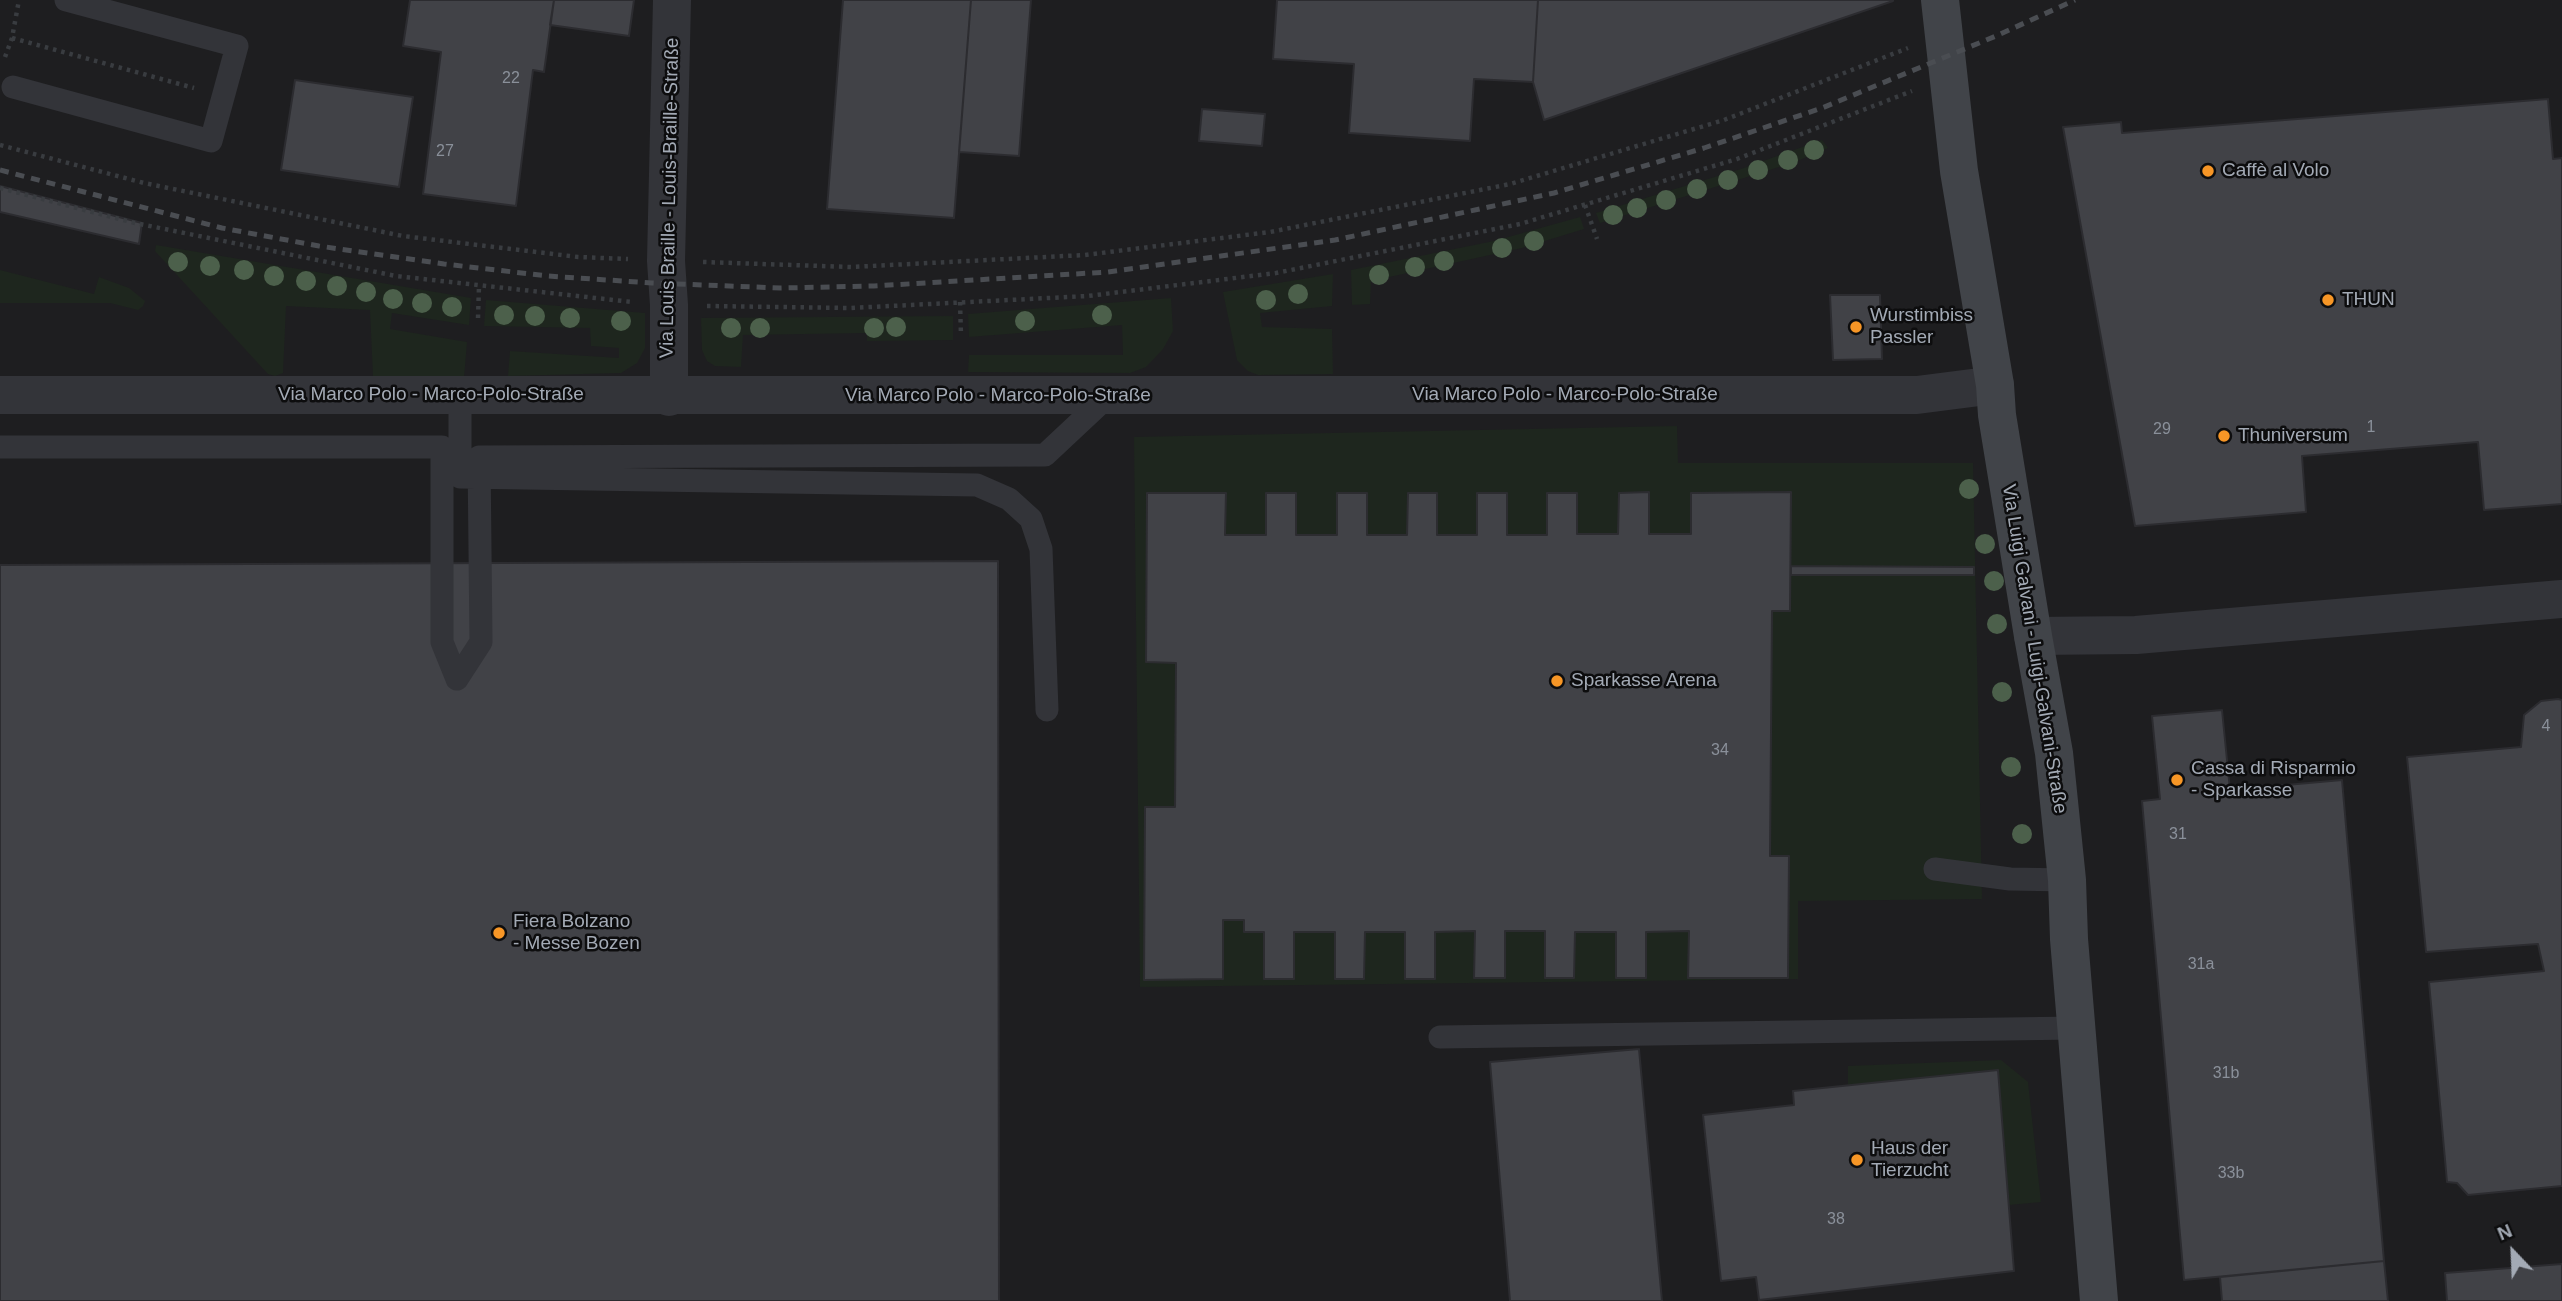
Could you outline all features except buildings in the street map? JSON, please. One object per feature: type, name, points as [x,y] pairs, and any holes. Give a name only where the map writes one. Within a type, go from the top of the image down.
[{"type":"main road","name":"Via Luigi Galvani - Luigi-Galvani-Straße","points":[[1942,17],[1959,171],[2054,753],[2067,880],[2069,939],[2099,1301]]},
{"type":"street","name":"Via Louis Braille - Louis-Braille-Straße","points":[[669,397],[666,261],[672,0]]},
{"type":"street","name":"Via Marco Polo - Marco-Polo-Straße","points":[[0,395],[460,393],[669,397],[1917,396],[1995,385]]},
{"type":"street","points":[[2033,636],[2136,635],[2562,599]]},
{"type":"lane","points":[[13,87],[211,141],[237,46],[66,0]]},
{"type":"lane","points":[[460,393],[460,477],[977,485],[1009,499],[1031,519],[1041,549],[1047,710]]},
{"type":"lane","points":[[0,447],[442,447],[442,642],[457,679],[481,642],[479,457],[1045,455],[1108,396]]},
{"type":"lane","points":[[1935,869],[2010,879],[2067,880]]},
{"type":"lane","points":[[1440,1037],[2076,1028]]},
{"type":"path","points":[[4,60],[12,38],[19,0]]},
{"type":"path","points":[[0,145],[144,183],[403,236],[578,257],[878,265],[1084,255],[1270,232],[1510,184],[1724,120],[1942,17]]},
{"type":"path","points":[[12,38],[223,97]]},
{"type":"path","points":[[0,188],[135,223],[396,276],[669,305],[851,307],[1088,296],[1276,273],[1520,224],[1737,159],[1949,76]]},
{"type":"path","points":[[1585,205],[1597,239]]},
{"type":"path","points":[[478,318],[479,286]]},
{"type":"path","points":[[960,302],[961,335]]},
{"type":"shaded area","points":[[0,0],[2562,0],[2562,1301],[0,1301]]},
{"type":"shaded area","points":[[1822,140],[1828,148],[1795,162],[1600,223],[1596,213],[1741,169]]},
{"type":"shaded area","points":[[1580,217],[1584,229],[1522,248],[1371,281],[1370,304],[1352,305],[1351,270],[1494,241]]},
{"type":"shaded area","points":[[156,245],[471,298],[469,325],[392,313],[390,329],[467,342],[464,378],[373,377],[370,310],[286,306],[283,373],[275,376],[268,374],[155,251]]},
{"type":"shaded area","points":[[0,270],[94,294],[99,277],[129,288],[145,301],[138,310],[110,303],[0,303]]},
{"type":"shaded area","points":[[1333,274],[1332,306],[1260,313],[1262,327],[1332,329],[1333,374],[1258,375],[1248,371],[1237,360],[1223,292]]},
{"type":"shaded area","points":[[1171,298],[1173,331],[1163,349],[1146,367],[1130,373],[968,372],[969,355],[1123,355],[1122,325],[969,337],[968,314]]},
{"type":"shaded area","points":[[486,300],[645,313],[645,348],[637,363],[621,373],[508,376],[510,351],[619,358],[619,348],[591,346],[590,328],[484,326]]},
{"type":"shaded area","points":[[953,316],[953,340],[867,341],[867,333],[743,335],[741,367],[715,366],[707,361],[702,350],[701,318]]},
{"type":"shaded area","name":"Sparkasse Arena","points":[[1677,426],[1678,463],[1973,463],[1982,899],[1798,901],[1798,979],[1140,987],[1134,437]]},
{"type":"shaded area","points":[[2001,1060],[2028,1082],[2041,1202],[2009,1205],[1998,1071],[1848,1085],[1848,1066]]},
{"type":"railway","points":[[0,170],[222,228],[319,246],[548,276],[781,288],[874,286],[1108,272],[1335,240],[1554,193],[1704,148],[1822,108],[2075,0]]},
{"type":"place","name":"Caffè al Volo","points":[[2208,171]]},
{"type":"place","name":"THUN","points":[[2328,300]]},
{"type":"place","name":"Wurstimbiss Passler","points":[[1856,327]]},
{"type":"place","name":"Thuniversum","points":[[2224,436]]},
{"type":"place","name":"Sparkasse Arena","points":[[1557,681]]},
{"type":"place","name":"Cassa di Risparmio - Sparkasse","points":[[2177,780]]},
{"type":"place","name":"Fiera Bolzano - Messe Bozen","points":[[499,933]]},
{"type":"place","name":"Haus der Tierzucht","points":[[1857,1160]]}]
